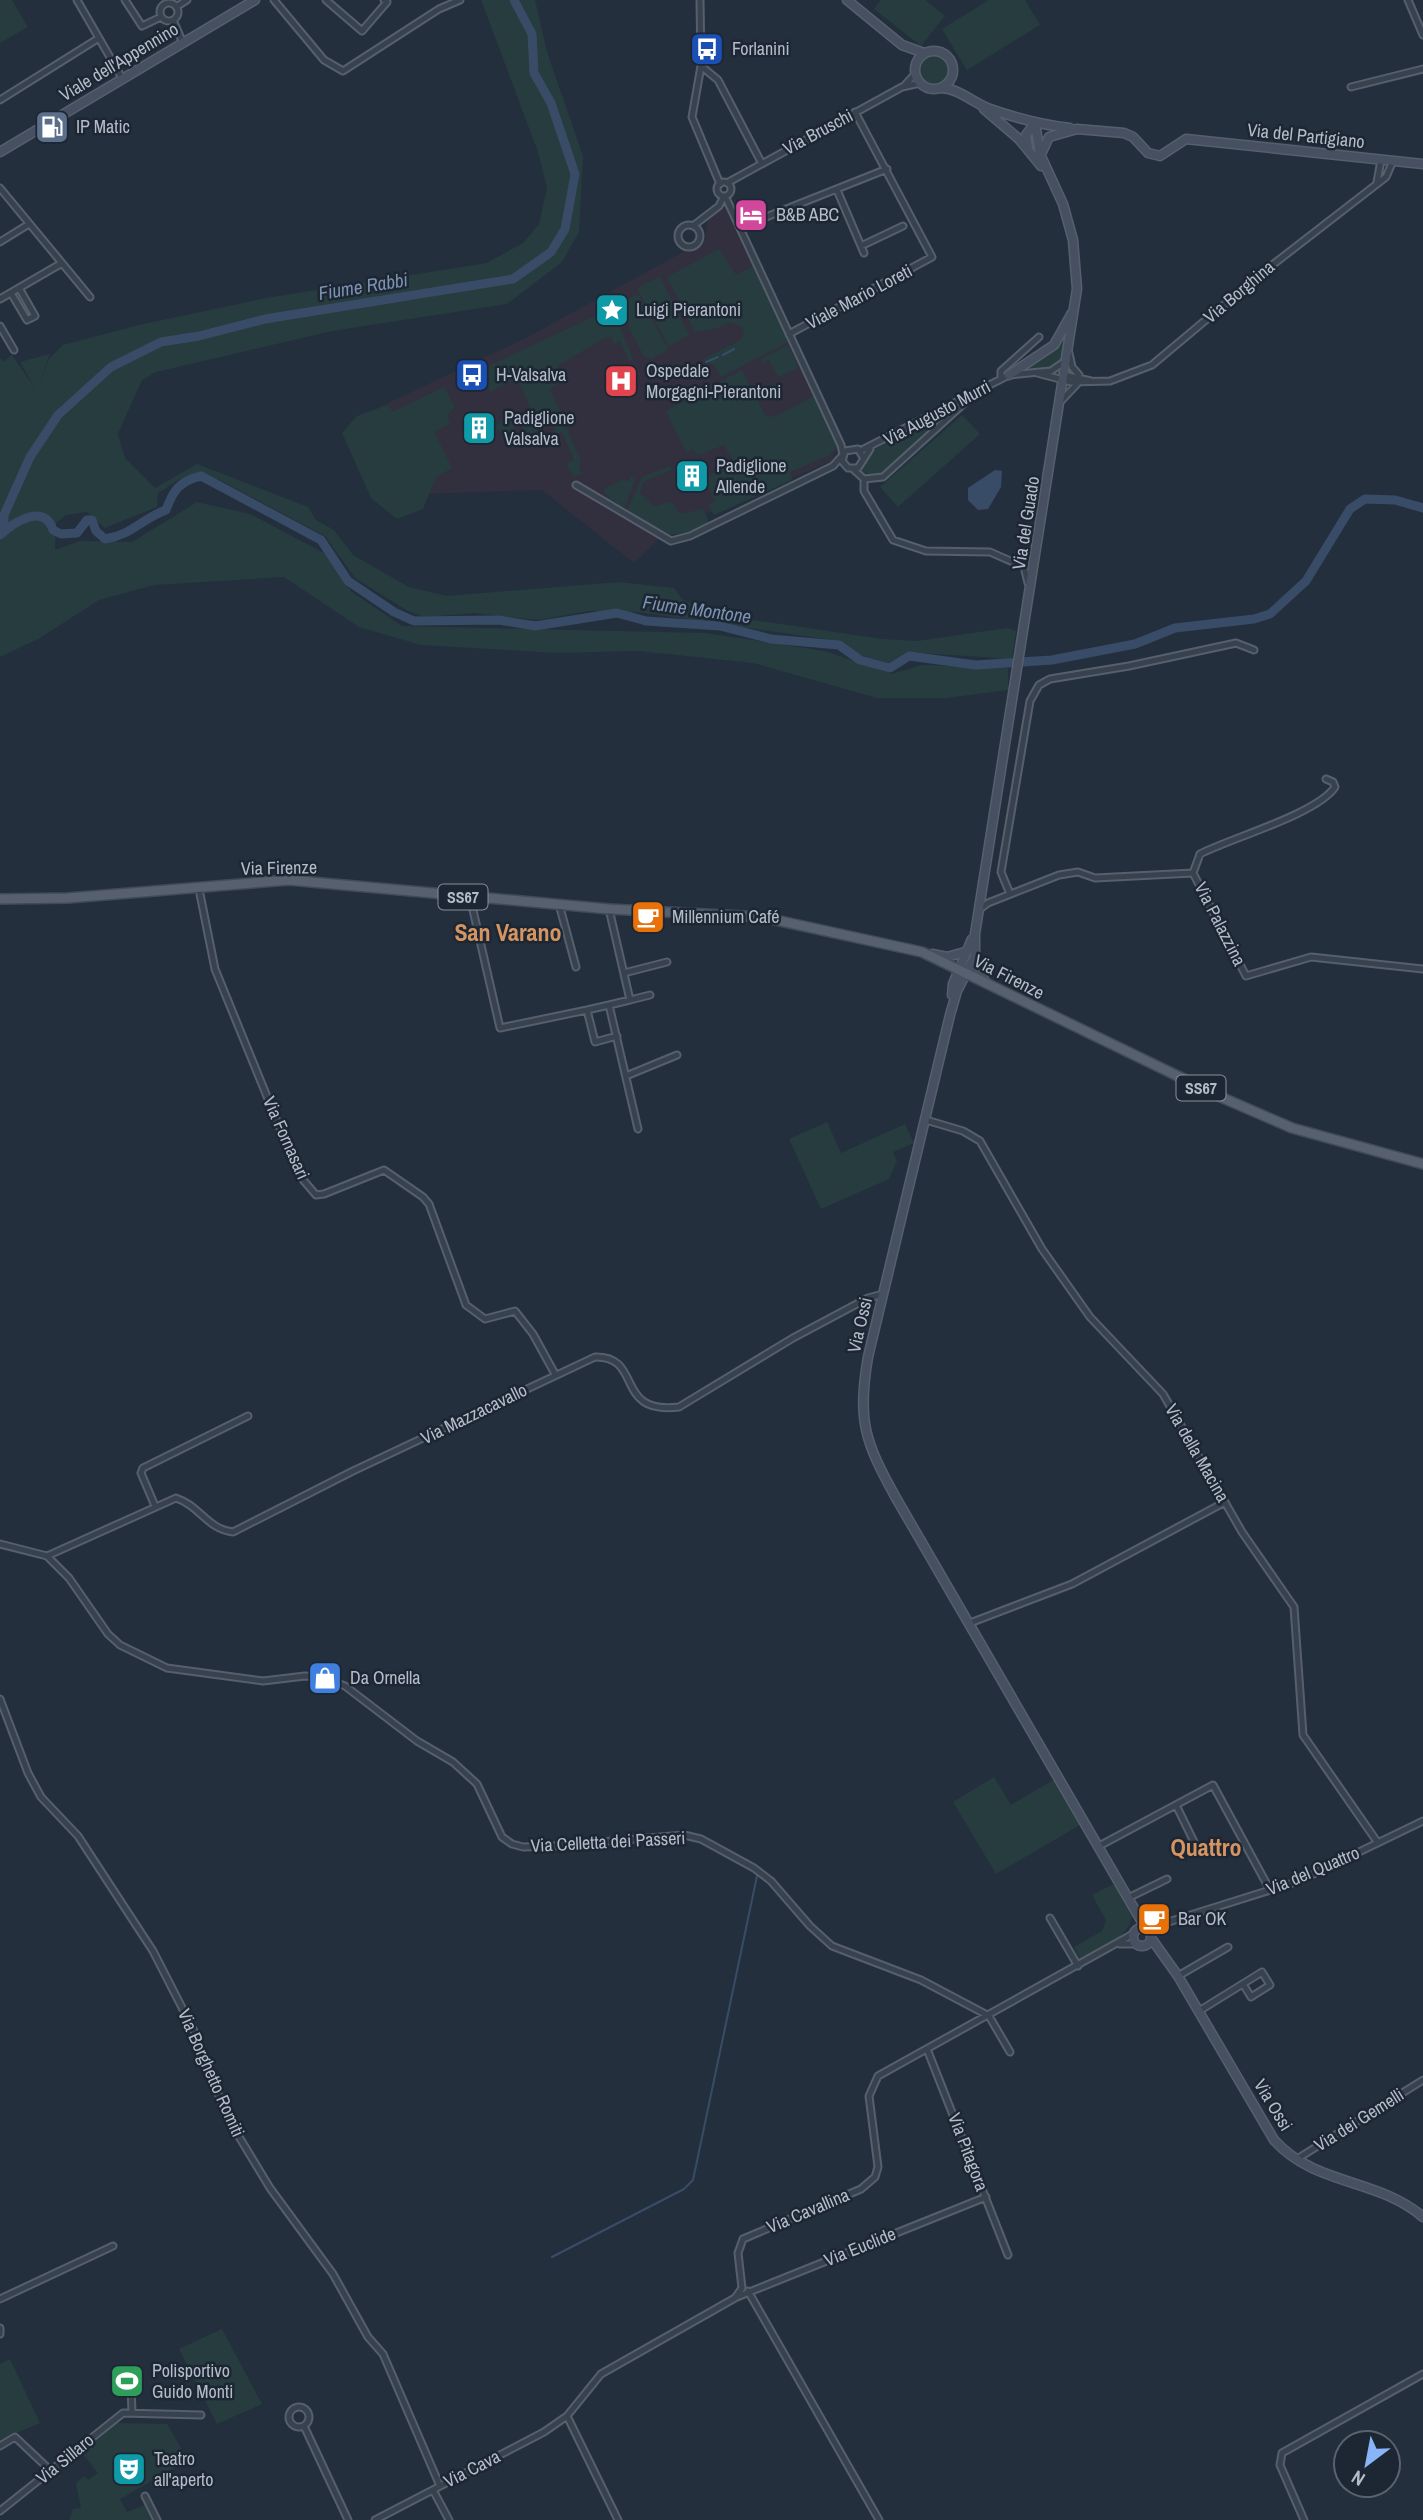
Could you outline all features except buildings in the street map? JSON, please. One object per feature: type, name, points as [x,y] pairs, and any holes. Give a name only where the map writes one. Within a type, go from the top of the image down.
[{"type":"main road","name":"Via Firenze","points":[[0,899],[199,889],[289,880],[609,909],[739,913],[922,952],[1223,1098],[1292,1128],[1423,1164]]},
{"type":"street","points":[[77,0],[122,78]]},
{"type":"street","points":[[125,0],[142,26],[161,17],[173,20]]},
{"type":"street","points":[[176,8],[187,0]]},
{"type":"street","name":"Viale dell'Appennino","points":[[0,152],[255,0]]},
{"type":"street","points":[[274,0],[324,60],[343,71],[439,9],[460,0]]},
{"type":"street","points":[[326,0],[362,31],[387,2],[384,0]]},
{"type":"street","points":[[700,0],[701,66],[692,108],[693,124],[843,454],[862,477],[864,491],[893,540],[926,551],[990,552],[1024,567],[1031,592]]},
{"type":"street","points":[[847,0],[913,51],[936,51],[946,55],[952,65],[952,76],[963,89],[1000,112]]},
{"type":"street","points":[[1408,0],[1423,35]]},
{"type":"street","points":[[161,17],[160,8],[163,2],[176,8]]},
{"type":"street","points":[[173,20],[177,13],[176,8]]},
{"type":"street","points":[[173,20],[183,43]]},
{"type":"street","points":[[0,100],[99,38]]},
{"type":"street","points":[[895,39],[916,64]]},
{"type":"street","points":[[925,53],[916,64],[915,74],[920,83],[929,89],[954,90],[1000,112],[1035,123],[1077,129]]},
{"type":"street","points":[[701,66],[718,80],[761,162]]},
{"type":"street","points":[[1351,87],[1423,69]]},
{"type":"street","points":[[700,78],[712,74]]},
{"type":"street","name":"Via Bruschi","points":[[902,87],[915,74]]},
{"type":"street","points":[[940,88],[952,76]]},
{"type":"street","name":"Via Bruschi","points":[[726,192],[735,180],[761,162],[902,87],[920,83]]},
{"type":"street","points":[[979,104],[1031,153],[1048,174]]},
{"type":"street","name":"Viale Mario Loreti","points":[[789,334],[931,258],[855,112]]},
{"type":"street","points":[[1031,153],[1026,135],[1035,123]]},
{"type":"street","name":"Via del Guado","points":[[962,971],[974,958],[975,933],[1075,307],[1077,263],[1073,240],[1063,204],[1043,162],[1035,123]]},
{"type":"street","points":[[1043,162],[1043,146],[1049,137],[1077,129]]},
{"type":"street","name":"Via del Partigiano","points":[[1077,129],[1124,133],[1133,137],[1148,153],[1160,156],[1186,139],[1423,164]]},
{"type":"street","points":[[1377,182],[1381,160]]},
{"type":"street","name":"Via Borghina","points":[[1065,377],[1110,381],[1152,365],[1391,171],[1393,161]]},
{"type":"street","points":[[741,227],[887,169]]},
{"type":"street","points":[[720,184],[726,192]]},
{"type":"street","points":[[0,188],[90,297]]},
{"type":"street","points":[[837,190],[864,253]]},
{"type":"street","points":[[696,227],[717,207],[726,192]]},
{"type":"street","points":[[0,242],[29,224]]},
{"type":"street","points":[[861,246],[903,226]]},
{"type":"street","points":[[0,299],[62,263]]},
{"type":"street","points":[[11,293],[27,320],[35,316],[19,288]]},
{"type":"street","points":[[1005,377],[1054,345],[1075,307]]},
{"type":"street","points":[[0,326],[14,350]]},
{"type":"street","name":"Via Augusto Murri","points":[[1005,377],[1001,370],[1039,337]]},
{"type":"street","points":[[1069,353],[1079,380],[1062,400],[1050,374],[1062,365],[1069,353]]},
{"type":"street","name":"Via Augusto Murri","points":[[862,454],[1005,377],[1037,373],[1065,377]]},
{"type":"street","points":[[862,477],[883,477],[974,394]]},
{"type":"street","points":[[576,485],[671,541],[690,536],[835,463],[843,454],[854,448],[862,454],[855,468]]},
{"type":"street","points":[[1010,894],[1001,872],[1030,701],[1039,685],[1050,679],[1129,666],[1236,643],[1254,650]]},
{"type":"street","points":[[1193,873],[1200,854],[1273,823],[1326,796],[1335,787],[1326,779]]},
{"type":"street","name":"Via Palazzina","points":[[980,910],[1010,894],[1059,875],[1078,872],[1095,878],[1193,873],[1246,976],[1311,957],[1423,969]]},
{"type":"street","name":"Via Fornasari","points":[[199,889],[215,969],[299,1175],[307,1186],[316,1195],[324,1194],[384,1170],[412,1189],[429,1204],[466,1305],[485,1319],[515,1311],[533,1334],[555,1374]]},
{"type":"street","points":[[470,897],[500,1028],[650,995]]},
{"type":"street","points":[[559,904],[576,967]]},
{"type":"street","points":[[609,909],[630,1000]]},
{"type":"street","name":"Via del Guado","points":[[962,971],[965,952],[975,933]]},
{"type":"street","points":[[922,952],[947,957],[965,952]]},
{"type":"street","points":[[922,952],[944,966],[957,984],[975,982],[989,985]]},
{"type":"street","points":[[974,958],[979,974],[989,985]]},
{"type":"street","points":[[624,973],[667,962]]},
{"type":"street","name":"Via Ossi","points":[[962,971],[863,1386],[864,1429],[876,1460],[1101,1845],[1138,1914],[1178,1976],[1274,2140],[1294,2161],[1309,2169],[1396,2198],[1423,2217]]},
{"type":"street","points":[[609,1005],[638,1129]]},
{"type":"street","points":[[587,1010],[595,1042],[617,1037]]},
{"type":"street","points":[[626,1076],[677,1055]]},
{"type":"street","name":"Via della Macina","points":[[926,1120],[963,1131],[980,1141],[1042,1250],[1090,1317],[1163,1394],[1225,1502],[1294,1606],[1303,1735],[1378,1843]]},
{"type":"street","name":"Via Mazzacavallo","points":[[47,1556],[176,1498],[190,1503],[213,1527],[233,1532],[555,1374],[596,1357],[611,1357],[620,1363],[635,1393],[645,1404],[661,1409],[679,1407],[793,1338],[868,1298],[883,1294]]},
{"type":"street","points":[[155,1506],[141,1473],[143,1468],[248,1416]]},
{"type":"street","points":[[970,1623],[1072,1584],[1225,1502]]},
{"type":"street","points":[[0,1544],[47,1556]]},
{"type":"street","name":"Via Celletta dei Passeri","points":[[47,1556],[68,1578],[114,1640],[167,1668],[263,1681],[321,1677],[345,1686],[417,1741],[453,1762],[477,1784],[502,1837],[512,1844],[523,1847],[553,1846],[684,1835],[701,1839],[754,1868],[771,1881],[832,1946],[855,1957],[888,1965],[989,2016]]},
{"type":"street","name":"Via Borghetto Romiti","points":[[0,1699],[28,1773],[41,1797],[78,1836],[153,1951],[195,2034],[227,2117],[270,2188],[333,2274],[368,2337],[383,2354],[440,2486]]},
{"type":"street","points":[[1101,1845],[1213,1786],[1270,1890]]},
{"type":"street","points":[[1176,1805],[1197,1847]]},
{"type":"street","name":"Via del Quattro","points":[[1150,1933],[1159,1926],[1299,1881],[1423,1821]]},
{"type":"street","points":[[1130,1897],[1167,1879]]},
{"type":"street","points":[[1137,1939],[1138,1914]]},
{"type":"street","points":[[1050,1918],[1078,1966]]},
{"type":"street","points":[[1137,1939],[1150,1933]]},
{"type":"street","points":[[1137,1939],[1150,1933]]},
{"type":"street","points":[[1137,1939],[1163,1953]]},
{"type":"street","name":"Via Cavallina","points":[[734,2298],[742,2288],[738,2253],[743,2239],[861,2189],[876,2177],[878,2167],[869,2096],[871,2085],[889,2068],[1120,1944],[1137,1939]]},
{"type":"street","points":[[1178,1976],[1228,1947]]},
{"type":"street","points":[[1199,2011],[1262,1972],[1270,1985],[1251,1997],[1243,1984]]},
{"type":"street","points":[[989,2016],[1010,2052]]},
{"type":"street","name":"Via Pitagora","points":[[927,2049],[1008,2255]]},
{"type":"street","name":"Via dei Gemelli","points":[[1294,2161],[1423,2080]]},
{"type":"street","name":"Via Euclide","points":[[734,2298],[986,2197]]},
{"type":"street","points":[[0,2299],[113,2246]]},
{"type":"street","points":[[748,2291],[879,2520]]},
{"type":"street","points":[[618,2520],[567,2416],[601,2374],[734,2298]]},
{"type":"street","points":[[1304,2520],[1279,2465],[1282,2453],[1423,2374]]},
{"type":"street","points":[[131,2388],[132,2412],[201,2416]]},
{"type":"street","name":"Via Sillaro","points":[[0,2520],[0,2511],[50,2470],[123,2413],[132,2412]]},
{"type":"street","name":"Via Cava","points":[[374,2520],[544,2432],[567,2416]]},
{"type":"street","points":[[304,2426],[348,2520]]},
{"type":"street","points":[[0,2446],[15,2437],[50,2470]]},
{"type":"street","points":[[433,2490],[449,2520]]},
{"type":"street","points":[[145,2496],[157,2520]]},
{"type":"shaded area","name":"Ospedale Morgagni-Pierantoni","points":[[722,199],[838,446],[832,461],[667,530],[634,563],[542,490],[416,494],[365,414],[524,339],[705,240],[707,223]]},
{"type":"green space","points":[[0,0],[12,0],[28,27],[0,43]]},
{"type":"green space","points":[[481,0],[535,0],[547,52],[583,156],[579,232],[562,262],[507,304],[332,331],[156,372],[142,380],[118,434],[125,458],[155,488],[197,464],[308,507],[316,520],[334,530],[353,555],[409,587],[447,596],[618,582],[674,588],[682,599],[712,614],[882,639],[917,641],[1007,628],[1016,631],[1012,659],[907,652],[889,663],[860,655],[839,641],[638,612],[589,611],[538,620],[474,613],[425,617],[408,611],[355,578],[325,536],[218,479],[180,479],[158,493],[157,507],[105,528],[87,512],[66,515],[56,523],[55,550],[80,541],[132,542],[197,502],[250,514],[324,553],[352,592],[402,626],[705,633],[825,651],[892,674],[922,665],[1008,668],[1008,690],[947,698],[877,698],[753,663],[638,651],[558,653],[421,645],[359,627],[284,577],[154,585],[99,600],[40,638],[0,657],[0,358],[3,362],[12,355],[35,388],[20,362],[50,354],[38,386],[49,359],[63,345],[139,325],[266,298],[487,263],[523,243],[539,224],[547,188],[538,152]]},
{"type":"green space","points":[[881,0],[925,0],[945,16],[921,46],[874,9]]},
{"type":"green space","points":[[989,0],[1025,0],[1040,25],[967,70],[942,29]]},
{"type":"green space","points":[[934,56],[944,60],[948,70],[944,80],[934,84],[924,80],[920,70],[924,60]]},
{"type":"green space","points":[[719,249],[736,275],[755,265],[790,341],[721,377],[715,366],[703,359],[739,341],[744,334],[742,327],[730,322],[718,328],[695,332],[667,277]]},
{"type":"green space","points":[[660,277],[689,335],[669,346],[637,288]]},
{"type":"green space","points":[[638,294],[668,349],[651,360],[643,355],[618,306]]},
{"type":"green space","points":[[612,308],[633,359],[629,361],[620,341],[614,345],[611,337],[605,338],[557,366],[562,381],[550,389],[581,461],[579,468],[582,474],[573,476],[566,464],[574,460],[562,432],[554,435],[552,432],[555,430],[551,422],[527,437],[516,415],[532,412],[517,378],[490,392],[480,370]]},
{"type":"green space","points":[[1070,325],[1064,355],[1055,367],[1022,370],[1046,357]]},
{"type":"green space","points":[[788,345],[799,368],[778,377],[769,360],[758,366],[763,362],[761,359]]},
{"type":"green space","points":[[742,370],[765,415],[774,417],[814,396],[838,446],[828,456],[790,472],[792,480],[714,515],[708,505],[715,501],[704,478],[734,463],[724,445],[698,455],[691,448],[691,451],[686,452],[666,411]]},
{"type":"green space","points":[[444,387],[455,407],[447,416],[450,424],[434,432],[452,468],[436,477],[423,509],[397,519],[371,498],[342,433],[357,416],[388,405],[393,412]]},
{"type":"green space","points":[[958,405],[883,472],[875,476],[862,472],[871,451]]},
{"type":"green space","points":[[508,415],[520,441],[510,447],[503,440],[501,432],[494,427]]},
{"type":"green space","points":[[962,415],[980,434],[898,507],[880,487]]},
{"type":"green space","points":[[670,466],[672,470],[643,482],[640,493],[654,506],[671,502],[680,514],[703,509],[708,519],[707,524],[682,533],[665,533],[627,511],[642,477]]},
{"type":"green space","points":[[631,476],[635,479],[625,507],[618,505],[604,493],[605,488],[622,480],[629,481]]},
{"type":"green space","points":[[827,1122],[841,1153],[905,1124],[914,1143],[893,1152],[897,1161],[889,1179],[821,1209],[789,1139]]},
{"type":"green space","points":[[994,1777],[1011,1805],[1055,1779],[1082,1824],[996,1874],[953,1802]]},
{"type":"green space","points":[[1116,1883],[1132,1916],[1129,1924],[1112,1942],[1080,1959],[1074,1947],[1102,1931],[1106,1920],[1092,1895]]},
{"type":"green space","points":[[222,2329],[262,2404],[217,2424],[179,2349]]},
{"type":"green space","points":[[10,2359],[40,2423],[0,2440],[0,2364]]},
{"type":"green space","points":[[114,2423],[167,2424],[188,2460],[120,2499],[127,2512],[145,2505],[152,2520],[69,2520],[73,2509],[81,2508],[76,2483],[84,2476],[88,2480],[98,2473],[81,2452]]},
{"type":"water","points":[[995,470],[1002,471],[1001,487],[988,509],[978,510],[968,500],[968,488]]},
{"type":"waterway","name":"Fiume Rabbi","points":[[4,531],[4,515],[30,457],[58,415],[111,367],[161,342],[199,336],[265,319],[513,279],[551,252],[565,229],[575,174],[551,103],[534,73],[532,34],[514,0]]},
{"type":"waterway","points":[[723,355],[734,349]]},
{"type":"waterway","points":[[706,362],[718,357]]},
{"type":"waterway","name":"Fiume Montone","points":[[0,535],[21,520],[37,516],[43,517],[53,530],[61,534],[77,533],[87,520],[92,520],[96,531],[105,539],[114,537],[166,510],[178,487],[201,476],[321,540],[348,581],[394,612],[414,621],[499,620],[535,626],[617,613],[646,621],[720,626],[771,639],[839,645],[860,660],[890,668],[909,656],[976,665],[1052,660],[1135,644],[1175,628],[1254,619],[1270,614],[1306,581],[1350,509],[1365,499],[1395,500],[1423,508]]},
{"type":"waterway","points":[[552,2257],[684,2189],[693,2180],[757,1876]]},
{"type":"place","name":"Forlanini","points":[[707,49]]},
{"type":"place","name":"IP Matic","points":[[52,127]]},
{"type":"place","name":"B&B ABC","points":[[751,215]]},
{"type":"place","name":"Luigi Pierantoni","points":[[612,310]]},
{"type":"place","name":"H-Valsalva","points":[[472,375]]},
{"type":"place","name":"Ospedale Morgagni-Pierantoni","points":[[621,381]]},
{"type":"place","name":"Padiglione Valsalva","points":[[479,428]]},
{"type":"place","name":"Padiglione Allende","points":[[692,476]]},
{"type":"place","name":"Millennium Café","points":[[648,917]]},
{"type":"place","name":"Da Ornella","points":[[325,1678]]},
{"type":"place","name":"Bar OK","points":[[1154,1919]]},
{"type":"place","name":"Polisportivo Guido Monti","points":[[127,2381]]},
{"type":"place","name":"Teatro all'aperto","points":[[129,2469]]},
{"type":"district","name":"San Varano","points":[[508,933]]},
{"type":"district","name":"Quattro","points":[[1206,1848]]}]
